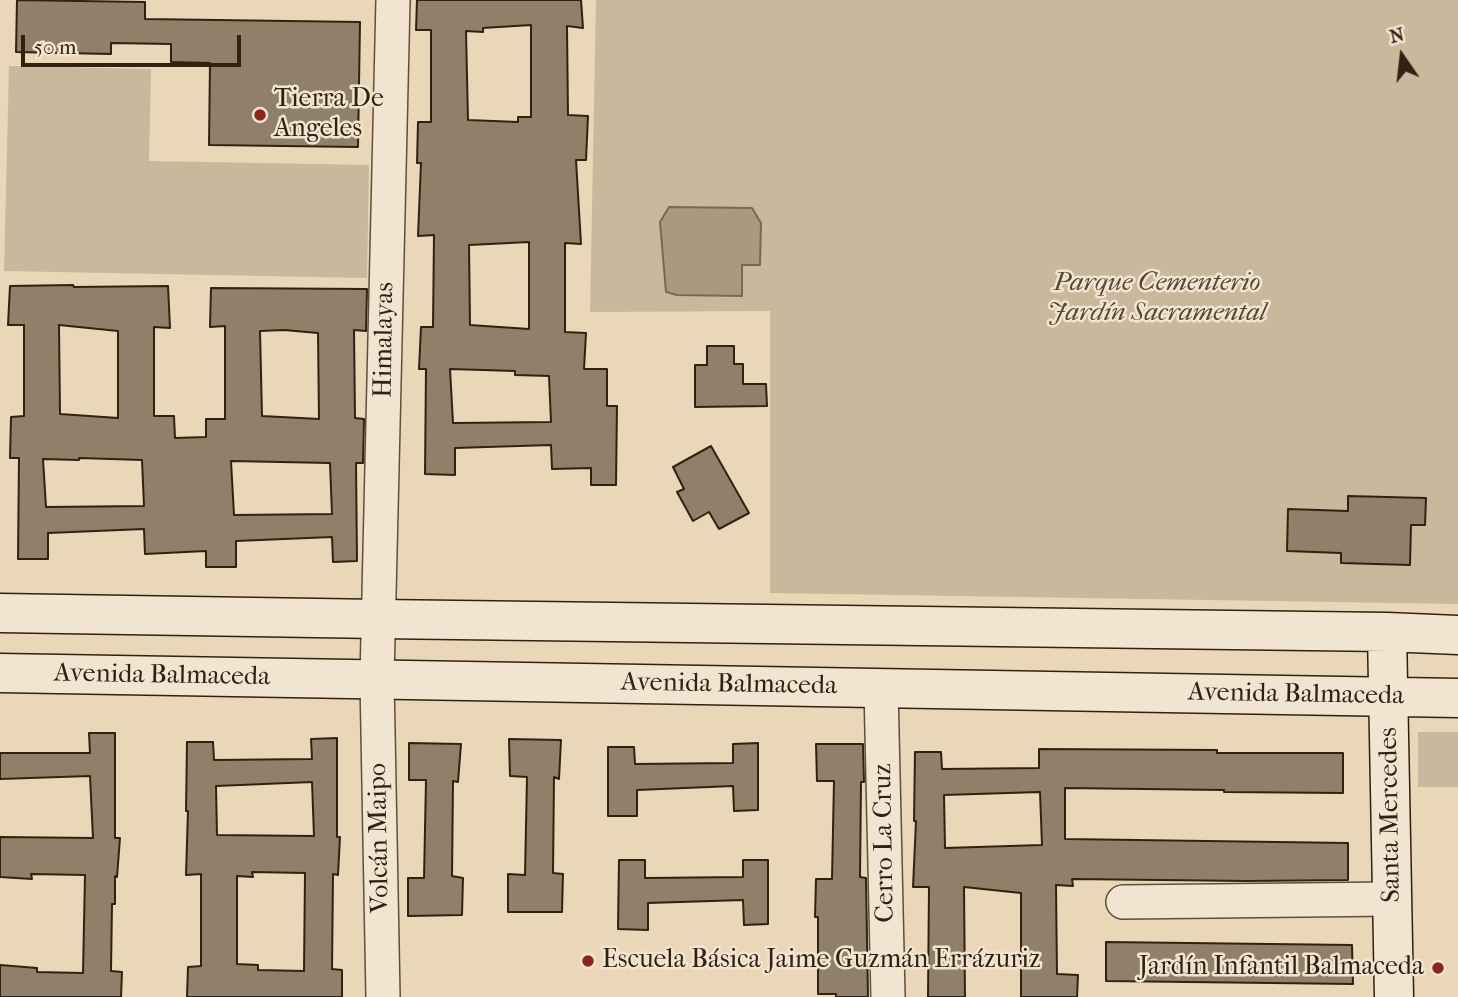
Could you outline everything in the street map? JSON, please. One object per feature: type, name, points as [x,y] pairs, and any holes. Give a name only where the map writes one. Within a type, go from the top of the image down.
[{"type":"street","name":"Himalayas","points":[[377,680],[393,0]]},
{"type":"street","points":[[0,613],[1458,635]]},
{"type":"street","name":"Santa Mercedes","points":[[1387,632],[1394,997]]},
{"type":"street","name":"Avenida Balmaceda","points":[[0,673],[1458,698]]},
{"type":"street","name":"Volcán Maipo","points":[[377,680],[383,997]]},
{"type":"street","name":"Cerro La Cruz","points":[[881,688],[888,997]]},
{"type":"street","points":[[1123,902],[1392,899]]},
{"type":"green space","name":"Parque Cementerio Jardín Sacramental","points":[[596,0],[1458,0],[1458,604],[770,593],[770,311],[590,312]]},
{"type":"green space","points":[[9,66],[151,69],[149,161],[369,165],[367,278],[4,271]]},
{"type":"green space","points":[[1418,732],[1458,732],[1458,787],[1418,787]]},
{"type":"shaded area","points":[[669,207],[752,208],[761,223],[760,265],[742,265],[742,296],[677,295],[666,292],[660,222]]},
{"type":"building","points":[[17,0],[145,2],[145,19],[360,22],[358,147],[209,145],[210,63],[171,62],[171,44],[111,43],[111,54],[16,52]]},
{"type":"building","points":[[417,0],[581,0],[583,28],[567,26],[568,115],[588,116],[586,160],[576,160],[581,244],[565,243],[565,332],[586,333],[584,369],[607,369],[607,406],[617,406],[616,485],[591,485],[591,468],[552,469],[551,445],[455,448],[455,475],[425,474],[426,369],[419,369],[421,327],[433,327],[434,235],[418,236],[421,163],[417,163],[418,122],[431,122],[431,30],[416,30]],"holes":[[[531,25],[531,117],[518,117],[518,122],[468,120],[466,31],[483,32],[483,28]],[[529,242],[529,329],[470,325],[469,245]],[[450,369],[515,371],[515,375],[549,376],[551,422],[453,423]]]},
{"type":"building","points":[[10,286],[168,286],[170,328],[154,327],[154,416],[174,416],[175,438],[206,437],[206,419],[225,419],[225,326],[210,327],[211,288],[367,289],[366,331],[354,330],[355,418],[364,419],[363,463],[356,463],[357,561],[333,562],[332,537],[236,541],[236,567],[206,567],[206,551],[145,554],[144,529],[48,533],[48,559],[18,559],[19,458],[10,458],[11,417],[24,416],[24,325],[8,325]],"holes":[[[59,325],[118,331],[118,418],[60,414]],[[260,331],[318,333],[319,419],[262,416]],[[43,459],[142,460],[144,506],[46,507]],[[231,461],[330,463],[332,514],[234,515]]]},
{"type":"building","points":[[707,346],[734,346],[734,364],[743,364],[743,384],[766,384],[767,406],[695,407],[695,365],[707,365]]},
{"type":"building","points":[[711,446],[749,513],[719,529],[709,512],[693,521],[677,492],[684,489],[673,467]]},
{"type":"building","points":[[1348,496],[1426,498],[1425,525],[1411,525],[1410,565],[1341,563],[1341,553],[1287,551],[1288,509],[1348,511]]},
{"type":"building","points":[[89,733],[115,733],[115,838],[120,838],[117,877],[115,876],[115,904],[112,904],[111,971],[122,972],[121,997],[0,997],[0,965],[37,968],[37,972],[83,973],[85,875],[31,874],[32,879],[0,877],[0,837],[93,838],[90,776],[0,779],[0,753],[90,753]]},
{"type":"building","points":[[337,738],[337,837],[340,837],[338,875],[333,874],[332,969],[342,970],[342,997],[187,997],[188,967],[201,966],[201,874],[186,875],[187,742],[213,742],[214,760],[312,759],[311,739]],"holes":[[[312,782],[314,836],[217,835],[216,786]],[[252,872],[305,873],[304,971],[258,970],[258,965],[237,964],[237,876],[253,877]]]},
{"type":"building","points":[[509,739],[561,740],[559,779],[554,777],[553,873],[563,874],[562,912],[508,912],[508,874],[525,875],[527,777],[510,776]]},
{"type":"building","points":[[409,743],[461,744],[458,782],[453,781],[452,876],[463,878],[462,915],[408,916],[408,878],[424,878],[426,780],[409,780]]},
{"type":"building","points":[[758,743],[758,810],[734,811],[733,786],[637,790],[637,816],[608,816],[608,747],[634,747],[635,764],[733,763],[733,744]]},
{"type":"building","points":[[816,744],[863,744],[860,877],[866,878],[868,997],[818,994],[816,879],[832,879],[834,781],[817,781]]},
{"type":"building","points":[[1039,749],[1343,753],[1343,793],[1065,788],[1065,839],[1348,843],[1348,880],[1072,879],[1073,886],[1056,885],[1057,974],[1078,975],[1077,997],[1021,997],[1021,893],[964,887],[965,997],[928,997],[929,887],[913,887],[915,752],[941,752],[942,769],[1039,768]],"holes":[[[1040,792],[1042,845],[945,848],[944,795]]]},
{"type":"building","points":[[619,860],[645,860],[645,878],[743,877],[743,860],[768,860],[768,924],[744,925],[743,900],[648,903],[648,930],[618,929]]},
{"type":"building","points":[[1106,942],[1352,945],[1353,984],[1106,981]]},
{"type":"place","name":"Tierra De Angeles","points":[[260,115]]},
{"type":"place","name":"Escuela Básica Jaime Guzmán Errázuriz","points":[[588,961]]},
{"type":"place","name":"Jardín Infantil Balmaceda","points":[[1438,968]]}]
